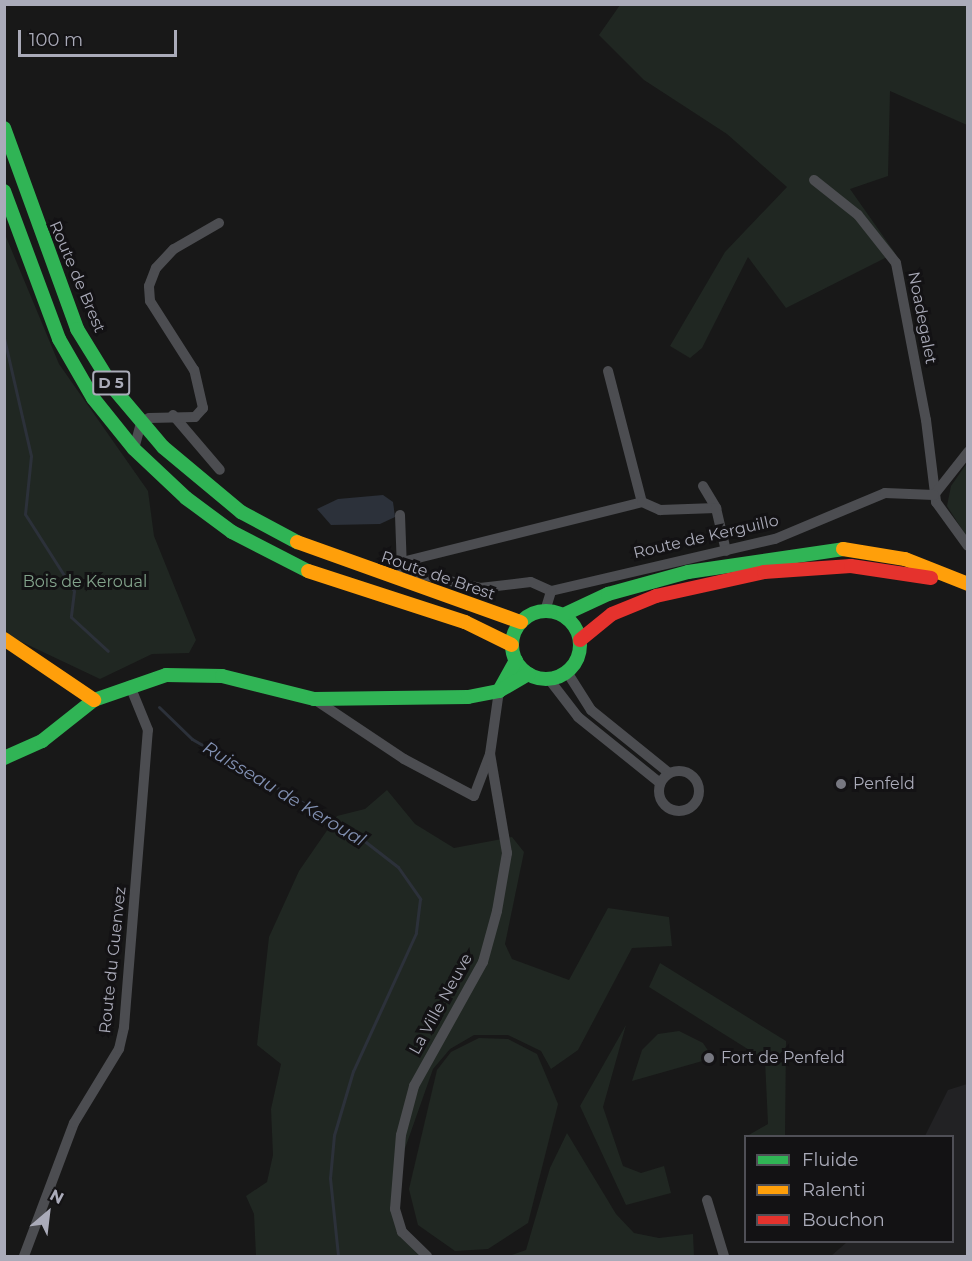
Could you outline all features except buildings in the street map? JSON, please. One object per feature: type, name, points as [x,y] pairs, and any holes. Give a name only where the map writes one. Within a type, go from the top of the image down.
[{"type":"main road","name":"Route de Brest","points":[[4,128],[77,328],[141,423],[206,485],[289,538],[521,622]]},
{"type":"main road","name":"Route de Brest","points":[[4,191],[59,339],[93,398],[134,449],[195,505],[282,560],[321,578],[465,622],[512,645]]},
{"type":"main road","points":[[835,548],[905,559],[968,585],[851,566],[764,572],[656,596],[612,614],[580,640],[567,672],[548,678],[528,674],[516,660],[512,645],[521,622],[545,611],[563,615],[608,594],[688,572],[835,548]]},
{"type":"main road","points":[[563,615],[580,640]]},
{"type":"main road","points":[[4,639],[94,700]]},
{"type":"main road","points":[[499,691],[516,660]]},
{"type":"main road","points":[[4,758],[42,741],[94,700],[166,675],[200,673],[314,699],[468,697],[499,691],[528,674]]},
{"type":"street","name":"Noadegalet","points":[[814,180],[858,215],[896,262],[927,420],[934,495]]},
{"type":"street","points":[[134,449],[141,423],[173,415],[195,417],[202,397],[194,370],[150,301],[149,286],[156,268],[174,249],[219,224]]},
{"type":"street","points":[[608,370],[642,502]]},
{"type":"street","points":[[173,415],[220,470]]},
{"type":"street","points":[[968,452],[934,495],[968,546]]},
{"type":"street","points":[[703,486],[716,508],[726,551]]},
{"type":"street","name":"Route de Kerguillo","points":[[551,591],[575,581],[726,551],[789,534],[885,493],[934,495]]},
{"type":"street","points":[[402,562],[642,502],[660,510],[716,508]]},
{"type":"street","points":[[400,515],[402,570],[443,582],[509,588],[531,582],[551,591],[545,611]]},
{"type":"street","points":[[567,672],[591,710],[669,773],[693,776],[700,789],[696,804],[684,811],[669,809],[660,799],[660,783],[669,773]]},
{"type":"street","points":[[548,678],[578,717],[660,783]]},
{"type":"street","name":"Route du Guenvez","points":[[24,1257],[74,1123],[119,1049],[124,1027],[148,730],[130,686]]},
{"type":"street","points":[[314,699],[404,759],[474,796],[489,754],[499,691]]},
{"type":"street","name":"La Ville Neuve","points":[[427,1257],[402,1233],[395,1209],[401,1135],[414,1086],[483,962],[497,911],[507,853],[489,754]]},
{"type":"street","points":[[707,1200],[724,1257]]},
{"type":"shaded area","points":[[383,495],[393,502],[395,517],[380,524],[331,525],[317,509],[338,499]]},
{"type":"shaded area","points":[[967,1084],[967,1256],[831,1256],[846,1243],[954,1243],[954,1135],[926,1135],[948,1090]]},
{"type":"green space","points":[[620,5],[967,5],[967,125],[890,91],[888,176],[850,189],[895,253],[786,308],[748,257],[702,348],[690,358],[670,346],[725,252],[787,187],[727,134],[644,80],[599,35]]},
{"type":"green space","name":"Bois de Keroual","points":[[4,232],[59,364],[148,491],[154,536],[196,640],[189,653],[152,654],[100,679],[5,634]]},
{"type":"green space","points":[[967,463],[967,537],[947,506],[951,486]]},
{"type":"green space","points":[[387,790],[415,824],[454,848],[512,837],[524,852],[505,944],[512,959],[569,980],[608,908],[669,917],[672,946],[632,948],[578,1050],[551,1069],[541,1051],[508,1035],[474,1035],[450,1049],[433,1069],[396,1174],[402,1232],[427,1256],[256,1256],[254,1214],[246,1196],[267,1182],[273,1155],[271,1109],[281,1064],[257,1045],[269,937],[299,871],[337,816],[365,809]]},
{"type":"green space","points":[[660,963],[786,1041],[785,1135],[749,1135],[768,1124],[765,1060],[649,987]]},
{"type":"green space","points":[[626,1025],[603,1107],[623,1166],[641,1173],[664,1166],[671,1193],[626,1205],[580,1106]]},
{"type":"green space","points":[[679,1031],[703,1043],[713,1058],[632,1081],[642,1050],[658,1034]]},
{"type":"green space","points":[[479,1038],[508,1039],[537,1054],[558,1104],[528,1223],[488,1249],[455,1251],[418,1225],[409,1189],[437,1070],[451,1052]]},
{"type":"green space","points":[[567,1133],[616,1214],[634,1233],[659,1238],[693,1234],[694,1256],[509,1256],[526,1250],[550,1168]]},
{"type":"waterway","name":"Ruisseau de Keroual","points":[[4,338],[31,456],[25,514],[74,591],[71,617],[108,651]]},
{"type":"waterway","name":"Ruisseau de Keroual","points":[[159,707],[192,739],[349,829],[398,867],[420,899],[416,933],[353,1071],[334,1135],[330,1178],[338,1256]]},
{"type":"traffic: fast","points":[[4,128],[77,329],[114,389],[163,447],[241,512],[297,542]]},
{"type":"traffic: fast","points":[[4,191],[59,339],[93,398],[134,449],[186,498],[232,532],[308,571]]},
{"type":"traffic: fast","points":[[563,615],[608,594],[688,572],[843,549]]},
{"type":"traffic: fast","points":[[546,611],[559,614],[570,621],[577,632],[580,645],[577,658],[570,669],[559,676],[546,679],[533,676],[522,669],[515,658],[512,645],[515,632],[522,621],[533,614],[546,611]]},
{"type":"traffic: fast","points":[[499,691],[516,660]]},
{"type":"traffic: fast","points":[[4,758],[42,741],[94,700],[166,675],[222,676],[314,699],[468,697],[499,691],[528,674]]},
{"type":"traffic: slow","points":[[297,542],[521,622]]},
{"type":"traffic: slow","points":[[843,549],[905,559],[968,584]]},
{"type":"traffic: slow","points":[[308,571],[465,622],[512,645]]},
{"type":"traffic: slow","points":[[4,639],[94,700]]},
{"type":"traffic: jam","points":[[580,640],[612,614],[656,596],[764,572],[851,566],[931,578]]},
{"type":"place","name":"Penfeld","points":[[841,784]]},
{"type":"place","name":"Fort de Penfeld","points":[[709,1058]]}]
